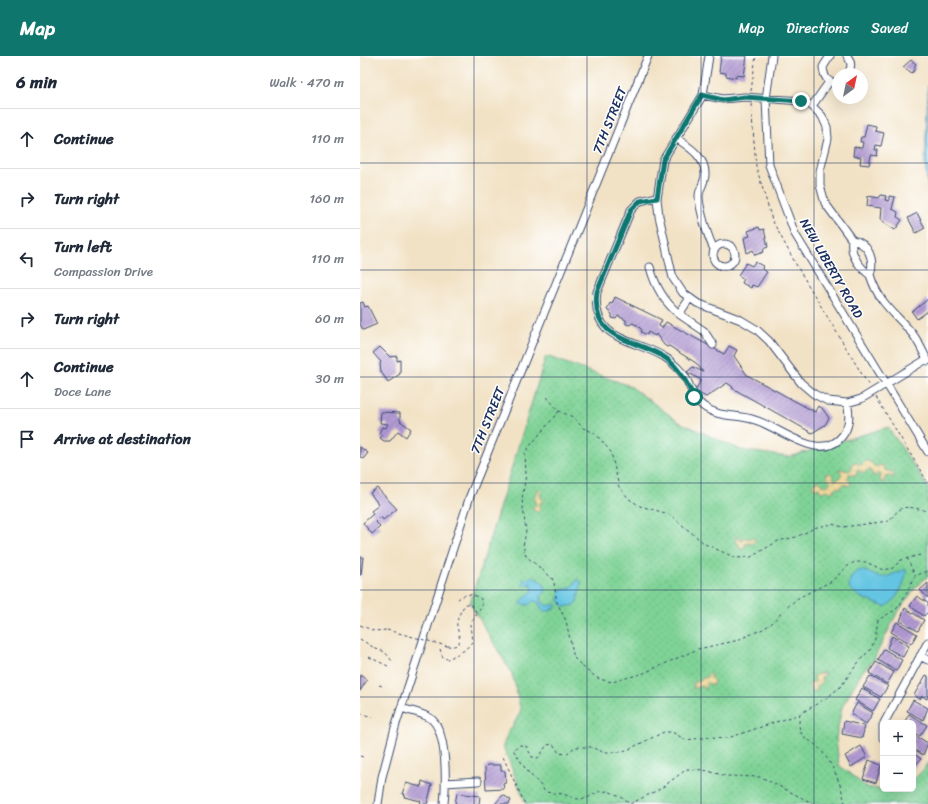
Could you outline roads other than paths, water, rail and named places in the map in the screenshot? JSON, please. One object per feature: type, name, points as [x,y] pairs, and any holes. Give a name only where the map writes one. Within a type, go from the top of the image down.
[{"type":"street","name":"7TH STREET","points":[[378,804],[383,769],[401,708],[470,496],[648,56]]},
{"type":"street","points":[[709,56],[702,95],[663,160],[657,198],[659,216],[673,278],[683,293],[697,303],[741,320],[756,329],[769,341],[801,383],[814,394],[828,401],[847,403],[861,399],[928,360],[912,332],[884,304],[875,290],[870,275],[873,264],[869,251],[860,241],[852,240]]},
{"type":"street","name":"NEW LIBERTY ROAD","points":[[772,56],[766,99],[769,165],[795,234],[928,452]]},
{"type":"street","points":[[830,56],[824,67],[825,78],[829,82],[832,82]]},
{"type":"street","points":[[847,56],[851,63],[851,68]]},
{"type":"street","points":[[812,106],[829,82]]},
{"type":"street","points":[[702,95],[723,100],[745,97],[801,101],[812,106],[822,116],[827,127],[828,139],[820,171],[820,185],[825,203],[852,240],[851,248],[855,258],[862,269],[870,275]]},
{"type":"street","points":[[676,138],[695,152],[703,163],[705,176],[699,196],[708,238],[714,250]]},
{"type":"street","points":[[657,198],[640,201],[631,210],[597,292],[596,301],[598,314],[607,330],[617,337],[654,352],[671,362],[683,375],[694,397],[703,406],[713,412],[723,415],[754,419],[808,445],[826,446],[839,440],[845,432],[849,420],[847,403]]},
{"type":"street","points":[[650,267],[655,286],[668,306],[704,331],[713,345]]},
{"type":"street","points":[[679,314],[690,298]]},
{"type":"street","points":[[885,720],[928,642]]},
{"type":"street","points":[[920,656],[928,660]]},
{"type":"street","points":[[401,708],[424,715],[436,724],[440,731],[443,749],[445,782],[444,804]]},
{"type":"street","points":[[445,782],[478,781]]},
{"type":"water","points":[[928,84],[928,190],[925,164]]},
{"type":"water","points":[[906,569],[905,579],[900,591],[893,601],[885,607],[860,597],[849,588],[850,580],[854,573],[862,570],[879,577],[886,577]]},
{"type":"water","points":[[533,576],[544,584],[546,591],[541,596],[542,602],[547,606],[555,604],[556,607],[551,609],[551,611],[543,611],[538,602],[533,601],[529,605],[520,604],[527,595],[533,591],[531,583],[524,586],[523,580],[525,579],[527,581]]},
{"type":"water","points":[[578,579],[581,584],[575,605],[564,607],[559,601],[560,590],[571,588]]}]
